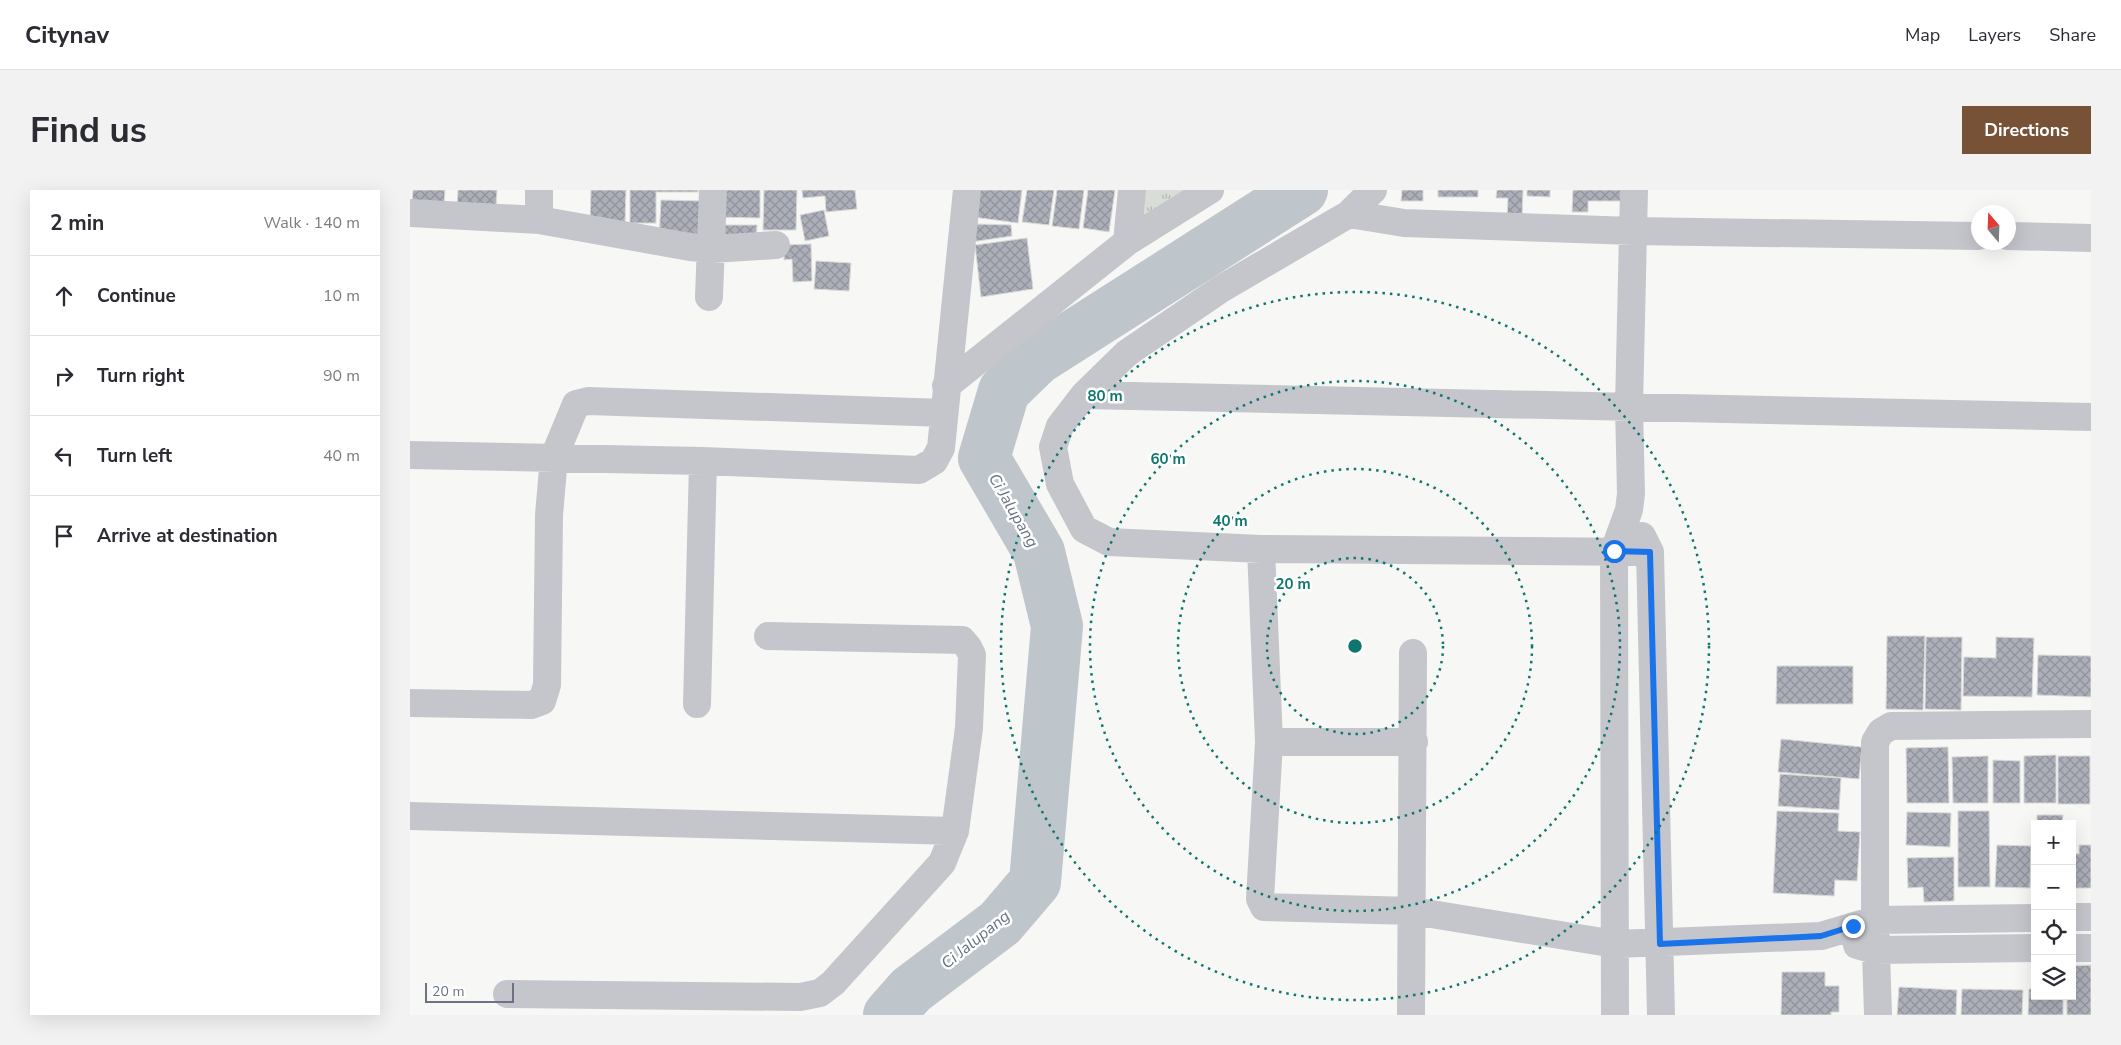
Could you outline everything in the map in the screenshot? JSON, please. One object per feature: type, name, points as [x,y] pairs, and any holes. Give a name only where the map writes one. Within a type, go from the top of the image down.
[{"type":"street","points":[[539,190],[539,220]]},
{"type":"street","points":[[709,297],[713,190]]},
{"type":"street","points":[[410,455],[703,460],[919,470],[934,461],[941,448],[967,190]]},
{"type":"street","points":[[1127,242],[1132,190]]},
{"type":"street","points":[[410,703],[531,706],[542,702],[547,685],[549,515],[554,457],[576,404],[588,401],[945,400],[1127,242],[1210,190]]},
{"type":"street","points":[[1373,190],[1349,214],[1221,289],[1127,353],[1084,396],[1060,426],[1053,447],[1060,484],[1084,529],[1109,542],[1261,549],[1650,552]]},
{"type":"street","points":[[1615,1015],[1614,551],[1630,510],[1629,406],[1634,190]]},
{"type":"street","points":[[410,213],[539,220],[659,243],[712,249],[776,245]]},
{"type":"street","points":[[1349,214],[1404,223],[1633,231],[1971,236]]},
{"type":"street","points":[[2016,236],[2091,238]]},
{"type":"street","points":[[1084,396],[2091,417]]},
{"type":"street","points":[[697,704],[703,460]]},
{"type":"street","points":[[1630,510],[1650,552],[1661,1015]]},
{"type":"street","points":[[1261,549],[1269,742],[1261,904],[1264,906],[1413,911],[1614,944],[1660,944],[1821,936],[1875,920],[2031,918]]},
{"type":"street","points":[[507,994],[800,998],[820,993],[834,983],[942,863],[955,830],[969,728],[972,655],[968,647],[962,640],[768,636]]},
{"type":"street","points":[[1412,653],[1414,742],[1412,1015]]},
{"type":"street","points":[[1878,1015],[1875,950],[1875,742],[1882,732],[1892,726],[2091,724]]},
{"type":"street","points":[[1269,742],[1414,742]]},
{"type":"street","points":[[410,816],[955,830]]},
{"type":"street","points":[[2076,917],[2091,917]]},
{"type":"street","points":[[1821,936],[1875,950],[2031,948]]},
{"type":"street","points":[[2076,948],[2091,948]]},
{"type":"green space","points":[[1137,190],[1198,190],[1132,233]]},
{"type":"building","points":[[413,190],[445,190],[444,208],[412,206]]},
{"type":"building","points":[[458,190],[497,190],[496,208],[457,206]]},
{"type":"building","points":[[591,190],[626,190],[625,223],[590,222]]},
{"type":"building","points":[[630,190],[698,190],[698,192],[656,192],[656,223],[630,223]]},
{"type":"building","points":[[716,190],[760,190],[760,218],[716,217]]},
{"type":"building","points":[[764,190],[797,190],[796,230],[763,230]]},
{"type":"building","points":[[802,190],[855,190],[857,209],[826,212],[825,196],[803,198]]},
{"type":"building","points":[[977,190],[1022,190],[1018,223],[973,217]]},
{"type":"building","points":[[1027,190],[1054,190],[1049,225],[1022,222]]},
{"type":"building","points":[[1057,190],[1084,190],[1079,229],[1052,226]]},
{"type":"building","points":[[1088,190],[1115,190],[1109,232],[1083,228]]},
{"type":"building","points":[[1402,190],[1423,190],[1423,201],[1401,201]]},
{"type":"building","points":[[1438,190],[1478,190],[1478,197],[1438,197]]},
{"type":"building","points":[[1497,190],[1523,190],[1522,217],[1507,217],[1508,198],[1496,198]]},
{"type":"building","points":[[1527,190],[1550,190],[1550,197],[1527,196]]},
{"type":"building","points":[[1573,190],[1624,190],[1624,201],[1588,201],[1588,212],[1572,212]]},
{"type":"building","points":[[661,200],[702,201],[708,242],[659,240]]},
{"type":"building","points":[[824,210],[829,236],[805,241],[800,215]]},
{"type":"building","points":[[976,224],[1011,225],[1012,236],[971,242]]},
{"type":"building","points":[[720,225],[757,225],[756,242],[719,242]]},
{"type":"building","points":[[1027,238],[1033,289],[981,297],[975,245]]},
{"type":"building","points":[[811,244],[812,281],[793,282],[792,259],[784,260],[784,245]]},
{"type":"building","points":[[816,261],[851,263],[849,291],[814,289]]},
{"type":"building","points":[[1887,636],[1925,636],[1923,710],[1886,709]]},
{"type":"building","points":[[1926,637],[1962,637],[1961,710],[1925,709]]},
{"type":"building","points":[[1996,637],[2034,638],[2032,697],[1963,696],[1964,657],[1996,658]]},
{"type":"building","points":[[2038,655],[2091,656],[2091,697],[2037,695]]},
{"type":"building","points":[[1777,666],[1853,666],[1853,704],[1776,704]]},
{"type":"building","points":[[1781,739],[1862,747],[1859,779],[1778,772]]},
{"type":"building","points":[[1948,747],[1949,803],[1907,803],[1906,748]]},
{"type":"building","points":[[2056,755],[2056,803],[2024,803],[2024,756]]},
{"type":"building","points":[[1988,756],[1988,803],[1953,803],[1952,757]]},
{"type":"building","points":[[2058,756],[2090,756],[2090,804],[2058,804]]},
{"type":"building","points":[[1993,760],[2020,761],[2020,803],[1993,803]]},
{"type":"building","points":[[1780,774],[1841,778],[1839,810],[1778,806]]},
{"type":"building","points":[[1777,811],[1839,813],[1838,831],[1860,832],[1857,881],[1835,880],[1834,896],[1773,893]]},
{"type":"building","points":[[1958,811],[1989,811],[1990,887],[1958,887]]},
{"type":"building","points":[[1907,812],[1951,813],[1950,847],[1906,845]]},
{"type":"building","points":[[2037,815],[2063,815],[2062,820],[2037,820]]},
{"type":"building","points":[[1997,845],[2031,846],[2030,888],[1995,887]]},
{"type":"building","points":[[2079,845],[2091,845],[2091,888],[2076,888],[2076,854],[2079,854]]},
{"type":"building","points":[[1954,857],[1954,901],[1924,902],[1923,887],[1908,888],[1907,858]]},
{"type":"building","points":[[2091,965],[2091,1015],[2067,1015],[2067,1000],[2076,1000],[2076,966]]},
{"type":"building","points":[[1782,972],[1825,972],[1825,986],[1839,986],[1839,1012],[1831,1012],[1831,1015],[1781,1015]]},
{"type":"building","points":[[1899,987],[1957,990],[1956,1015],[1897,1015]]},
{"type":"building","points":[[1962,989],[2023,990],[2022,1015],[1961,1015]]},
{"type":"building","points":[[2029,989],[2031,989],[2031,1000],[2063,1000],[2063,1015],[2028,1015]]},
{"type":"waterway","name":"Ci Jalupang","points":[[889,1015],[911,990],[1000,923],[1035,882],[1057,626],[1039,552],[984,458],[1004,391],[1037,359],[1302,190]]},
{"type":"route","points":[[1614,551],[1650,552],[1660,944],[1821,936],[1853,926]]}]
